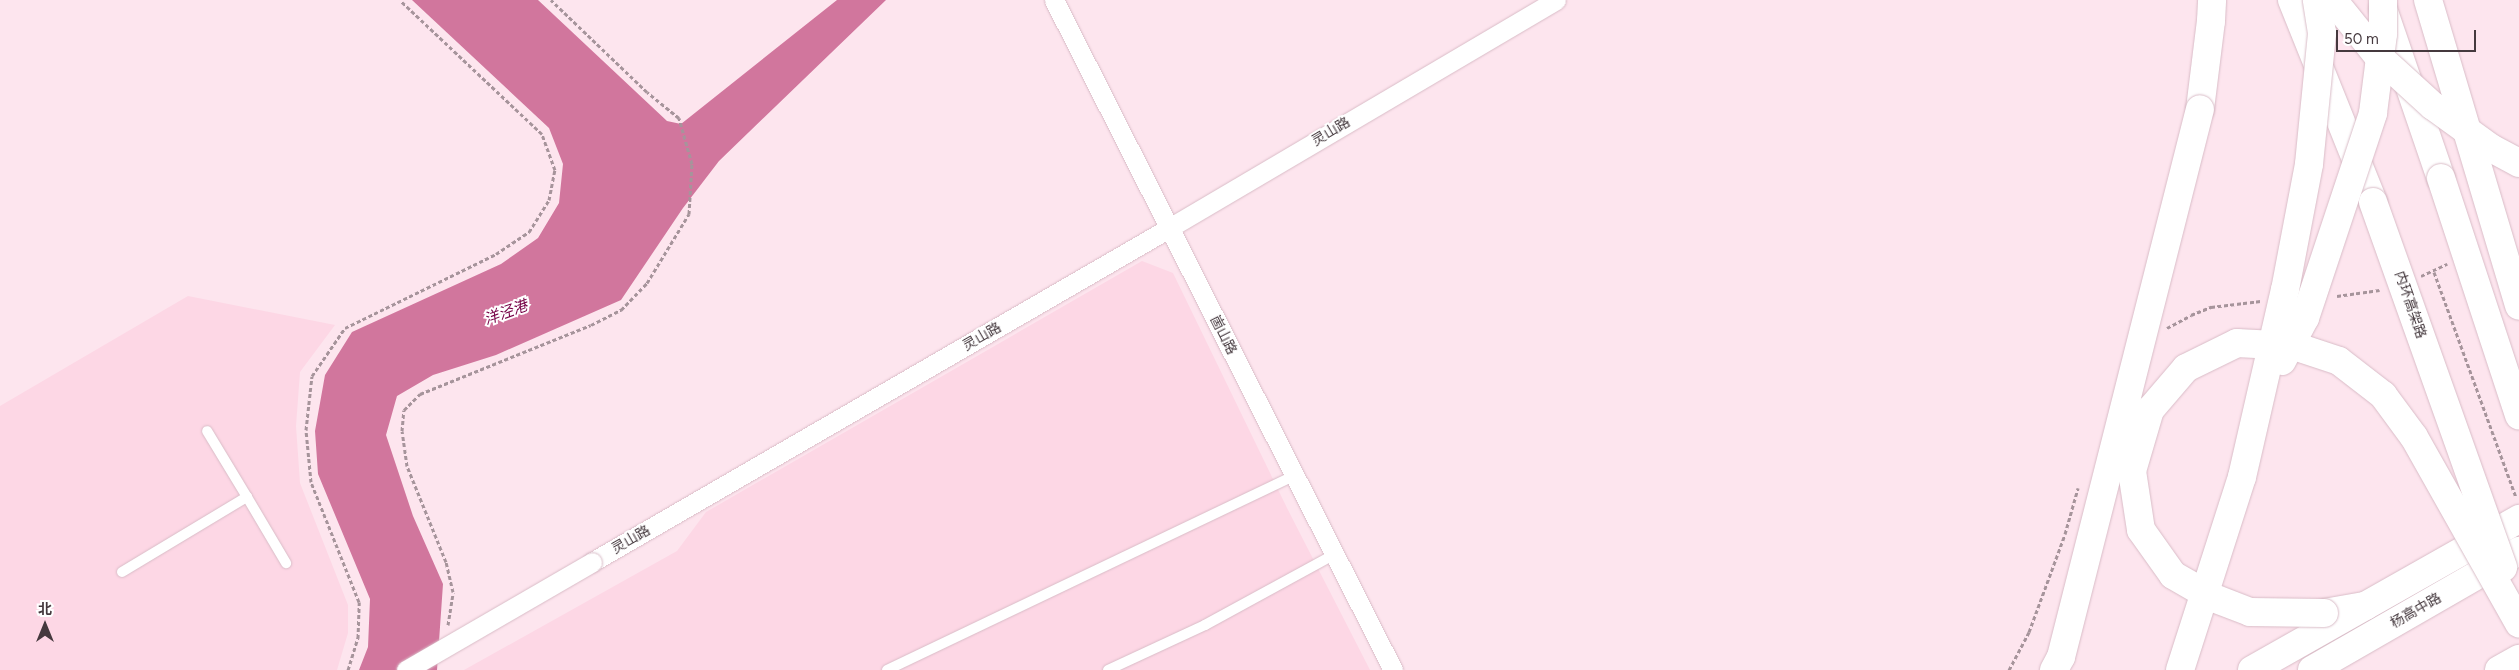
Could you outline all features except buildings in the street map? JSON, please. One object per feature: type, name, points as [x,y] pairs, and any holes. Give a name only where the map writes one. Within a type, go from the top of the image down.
[{"type":"main road","points":[[2054,670],[2061,656],[2200,109],[2212,0]]},
{"type":"main road","name":"内环高架路","points":[[2292,0],[2373,202],[2519,614]]},
{"type":"main road","points":[[2180,670],[2242,477],[2262,397],[2309,164],[2322,33],[2317,0]]},
{"type":"main road","points":[[2333,0],[2378,56],[2433,106],[2491,148],[2519,164]]},
{"type":"main road","points":[[2262,397],[2305,318],[2372,113],[2384,34],[2382,0]]},
{"type":"main road","points":[[2382,0],[2519,415]]},
{"type":"main road","points":[[2428,0],[2519,306]]},
{"type":"main road","points":[[2365,606],[2324,613],[2250,612],[2213,598],[2173,574],[2141,530],[2132,471],[2150,410],[2186,368],[2237,344],[2294,346],[2339,361],[2384,395],[2414,437],[2519,623]]},
{"type":"main road","points":[[2501,362],[2519,392]]},
{"type":"main road","points":[[2252,670],[2365,606],[2517,515]]},
{"type":"main road","name":"杨高中路","points":[[2312,670],[2519,551]]},
{"type":"main road","points":[[2499,670],[2519,659]]},
{"type":"street","name":"崮山路","points":[[1054,0],[1393,670]]},
{"type":"street","name":"灵山路","points":[[406,670],[1169,228],[1556,0]]},
{"type":"lane","points":[[207,431],[286,563]]},
{"type":"lane","points":[[887,670],[1294,476]]},
{"type":"lane","points":[[122,572],[247,497]]},
{"type":"lane","points":[[1108,670],[1205,626],[1334,554]]},
{"type":"path","points":[[348,670],[358,638],[359,602],[311,482],[306,430],[312,376],[345,328],[496,254],[530,232],[550,200],[554,170],[542,134],[400,0]]},
{"type":"path","points":[[447,631],[453,592],[446,562],[407,466],[402,431],[404,410],[420,394],[591,325],[621,310],[647,283],[689,214],[692,164],[679,118],[647,92],[551,0]]},
{"type":"path","points":[[2434,272],[2517,515]]},
{"type":"shaded area","points":[[1142,261],[1173,273],[1287,508],[1370,670],[464,670],[677,551],[706,512]]},
{"type":"shaded area","points":[[188,296],[335,325],[300,372],[296,426],[300,483],[348,605],[348,633],[337,670],[0,670],[0,406]]},
{"type":"water","name":"洋泾港","points":[[412,0],[538,0],[667,121],[681,124],[837,0],[886,0],[719,161],[683,208],[621,300],[496,355],[433,375],[397,396],[386,435],[413,516],[443,584],[437,670],[359,670],[368,647],[370,599],[318,474],[315,431],[325,375],[352,332],[501,264],[538,238],[559,203],[563,164],[549,128]]}]
